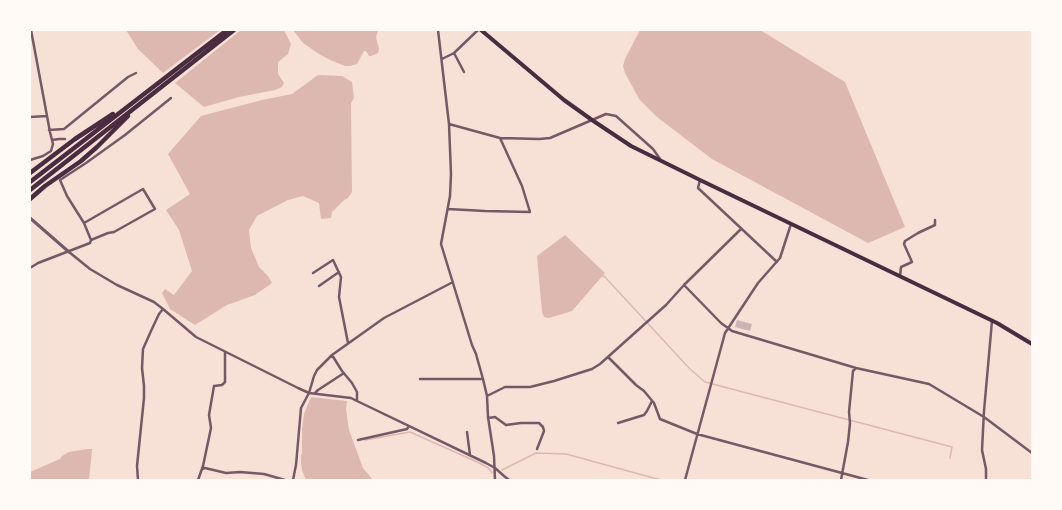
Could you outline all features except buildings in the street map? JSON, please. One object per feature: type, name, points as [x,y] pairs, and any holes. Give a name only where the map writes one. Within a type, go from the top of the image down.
[{"type":"highway","points":[[30,182],[227,30]]},
{"type":"highway","points":[[30,190],[234,30]]},
{"type":"highway","points":[[30,173],[95,125],[137,98]]},
{"type":"highway","points":[[30,198],[81,161],[142,103]]},
{"type":"main road","points":[[481,30],[564,100],[631,146],[992,321],[1032,344]]},
{"type":"street","points":[[30,160],[43,156],[51,151],[53,144],[49,130],[31,30]]},
{"type":"street","points":[[438,30],[449,124],[451,185],[441,244],[476,354],[487,396],[495,480]]},
{"type":"street","points":[[442,60],[454,53],[478,30]]},
{"type":"street","points":[[454,53],[464,72]]},
{"type":"street","points":[[129,71],[132,75]]},
{"type":"street","points":[[49,130],[64,129],[136,73]]},
{"type":"street","points":[[91,240],[84,223],[67,196],[60,180],[86,164],[171,98]]},
{"type":"street","points":[[449,124],[500,138],[550,138],[606,114],[616,116],[653,149],[661,161]]},
{"type":"street","points":[[30,117],[47,116]]},
{"type":"street","points":[[52,140],[59,138],[65,139]]},
{"type":"street","points":[[448,209],[530,212],[522,186],[500,138]]},
{"type":"street","points":[[700,180],[698,188],[777,262]]},
{"type":"street","points":[[30,268],[38,263],[90,243],[91,240],[114,232],[156,209],[143,189],[84,223]]},
{"type":"street","points":[[30,218],[90,269],[117,285],[149,300],[163,309],[196,337],[284,382],[309,393],[351,398],[358,401],[495,468],[509,480]]},
{"type":"street","points":[[900,276],[901,267],[912,262],[904,244],[905,241],[935,225],[935,220]]},
{"type":"street","points":[[685,480],[725,333],[758,283],[780,258],[791,224]]},
{"type":"street","points":[[487,396],[505,387],[530,387],[592,369],[608,357],[666,305],[684,285],[741,229]]},
{"type":"street","points":[[313,273],[332,260],[339,272],[341,280],[339,297],[348,343]]},
{"type":"street","points":[[319,286],[339,272]]},
{"type":"street","points":[[293,480],[296,465],[301,408],[309,393],[317,370],[332,355],[384,318],[453,282]]},
{"type":"street","points":[[684,285],[721,323],[739,334],[856,368],[929,384],[984,417],[1032,453]]},
{"type":"street","points":[[138,480],[137,466],[144,398],[142,368],[143,349],[163,309]]},
{"type":"street","points":[[986,480],[986,469],[982,450],[992,321]]},
{"type":"street","points":[[198,480],[212,428],[209,415],[214,386],[222,385],[225,382],[225,352]]},
{"type":"street","points":[[332,355],[352,383],[357,392],[358,401]]},
{"type":"street","points":[[608,357],[644,391],[652,401],[660,419],[697,434],[868,480]]},
{"type":"street","points":[[841,480],[848,442],[853,371],[856,368]]},
{"type":"street","points":[[315,394],[318,390],[344,373]]},
{"type":"street","points":[[420,379],[483,379]]},
{"type":"street","points":[[618,423],[644,415],[652,401]]},
{"type":"street","points":[[488,418],[495,417],[506,425],[539,423],[543,427],[544,431],[537,449]]},
{"type":"street","points":[[358,440],[406,429],[409,426]]},
{"type":"street","points":[[467,432],[470,455]]},
{"type":"street","points":[[202,469],[205,468],[226,473],[240,472],[264,474],[285,480]]},
{"type":"shaded area","points":[[126,30],[220,30],[163,73],[138,49]]},
{"type":"shaded area","points":[[241,30],[284,30],[291,44],[288,54],[278,62],[278,74],[284,83],[282,87],[275,90],[239,97],[204,107],[175,83]]},
{"type":"shaded area","points":[[293,30],[378,30],[376,37],[379,49],[378,53],[371,56],[364,51],[357,64],[345,66],[319,54],[303,43]]},
{"type":"shaded area","points":[[640,30],[760,30],[845,82],[905,227],[868,243],[712,159],[657,117],[639,99],[625,73],[623,66]]},
{"type":"shaded area","points":[[318,75],[342,76],[352,82],[354,98],[351,103],[352,192],[348,198],[332,212],[331,218],[321,219],[319,203],[303,196],[288,200],[257,216],[249,230],[251,248],[259,267],[268,276],[272,283],[255,295],[227,305],[195,325],[170,309],[162,293],[165,289],[174,295],[192,271],[179,230],[166,210],[190,194],[168,154],[201,116],[262,100],[292,94]]},
{"type":"shaded area","points":[[565,235],[605,273],[572,311],[549,318],[544,317],[542,312],[537,256]]},
{"type":"shaded area","points":[[311,397],[347,401],[346,409],[349,430],[363,468],[373,480],[306,480],[301,463],[302,429],[304,414]]},
{"type":"shaded area","points":[[92,449],[89,480],[30,480],[30,472],[60,459],[69,452]]},
{"type":"waterway","points":[[601,276],[604,276],[689,368],[705,382],[952,447],[950,458]]},
{"type":"waterway","points":[[365,440],[410,432],[475,461],[487,467],[492,473]]},
{"type":"waterway","points":[[502,470],[536,453],[566,454],[661,480]]}]
